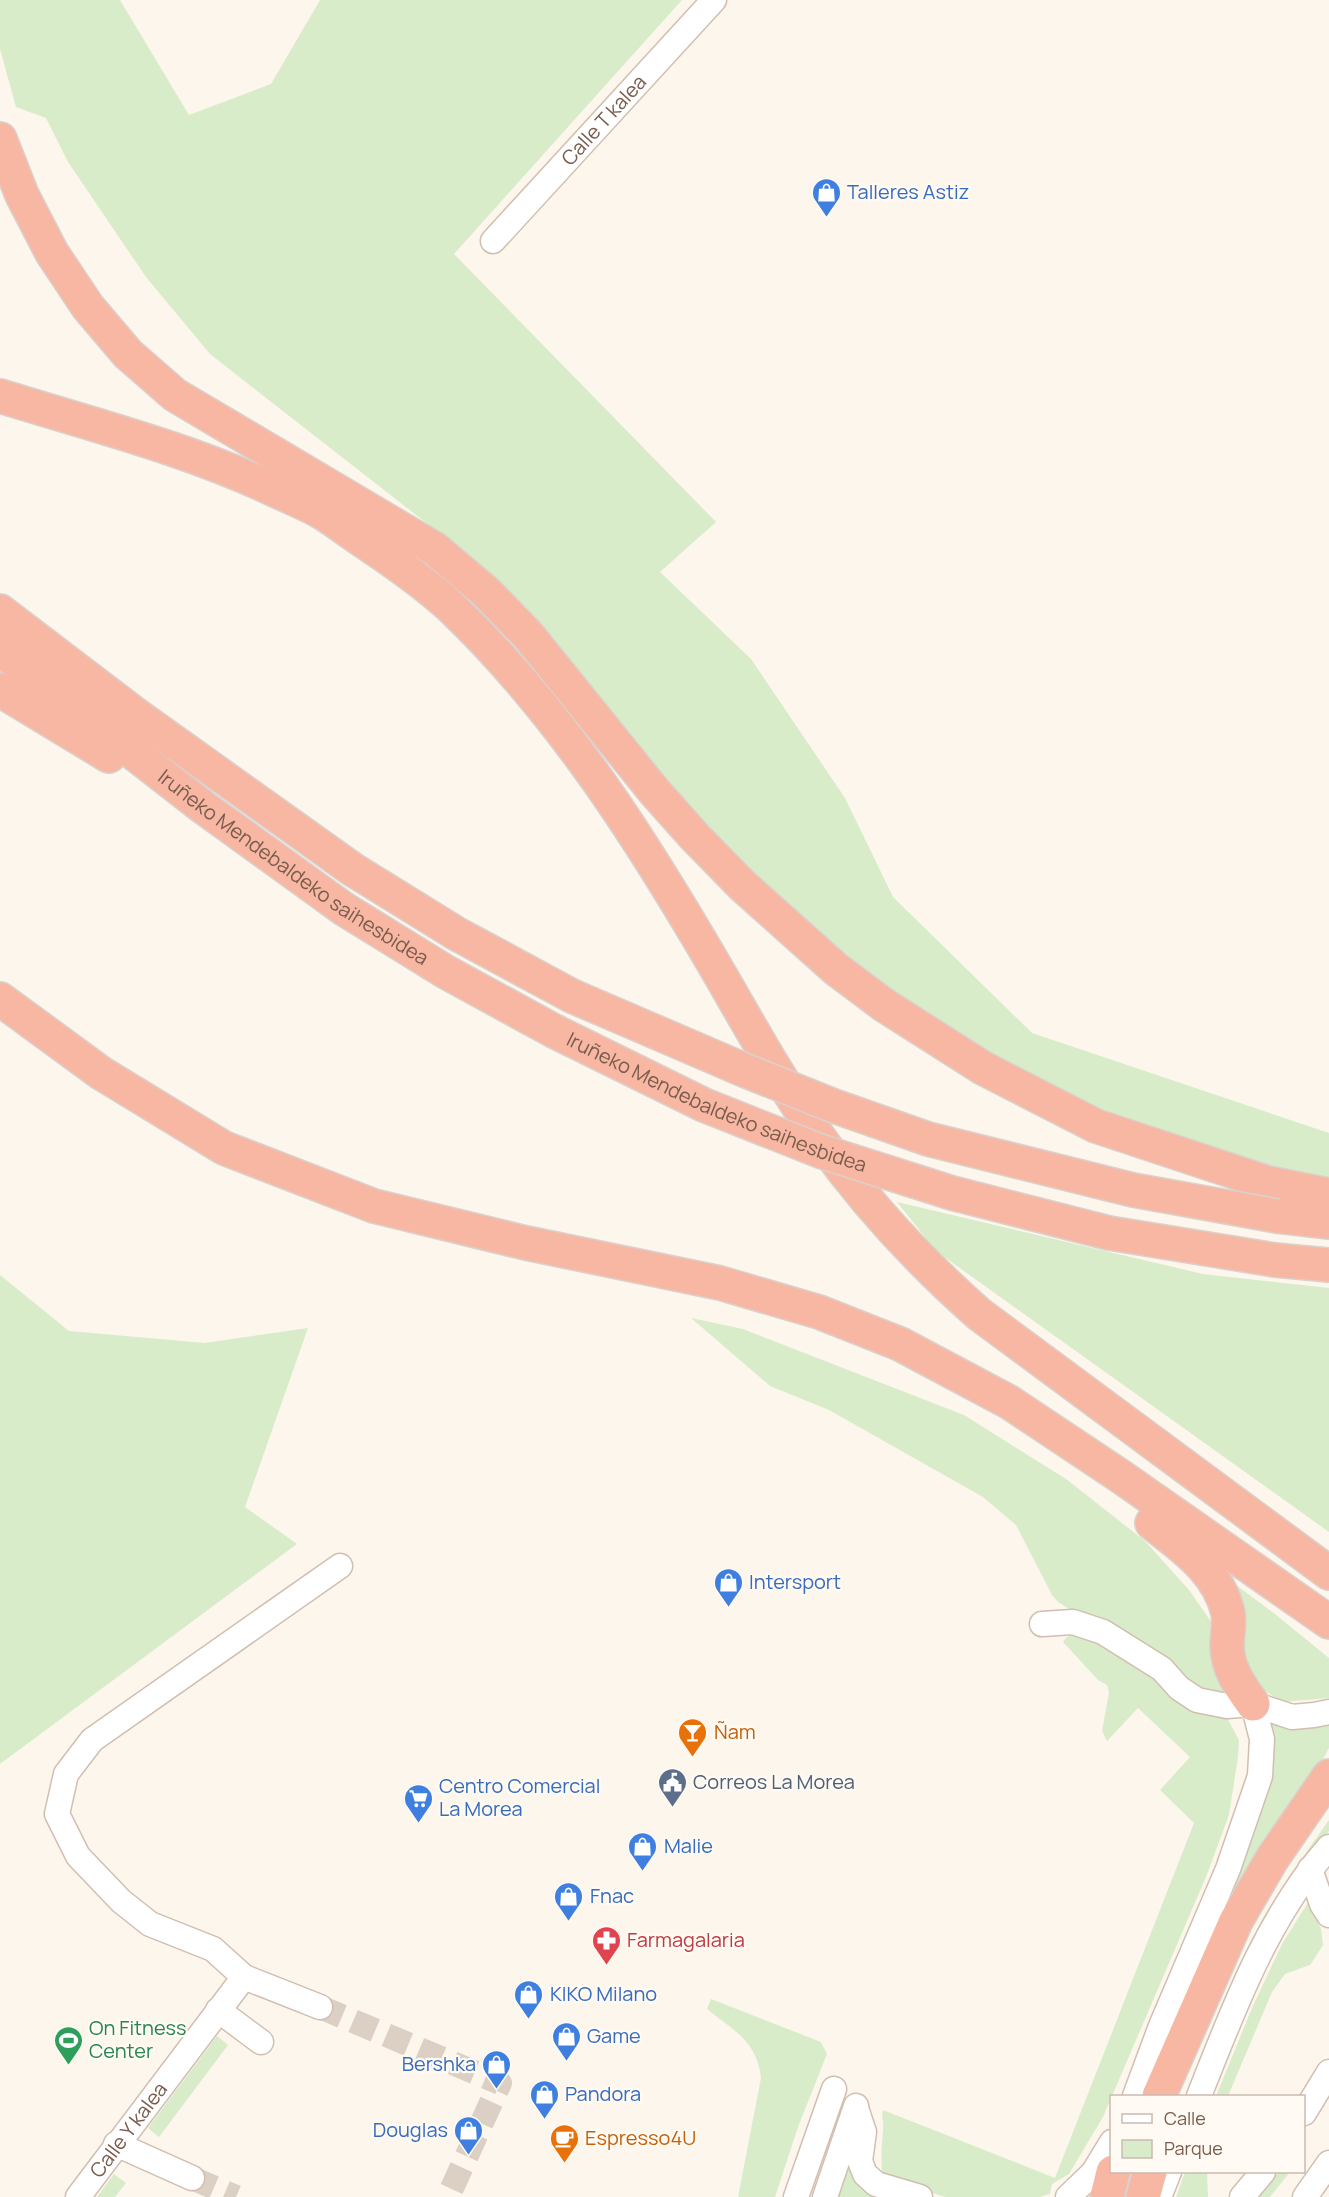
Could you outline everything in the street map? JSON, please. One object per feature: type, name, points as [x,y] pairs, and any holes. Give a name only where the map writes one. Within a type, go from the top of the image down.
[{"type":"highway","points":[[0,139],[22,195],[52,254],[88,307],[128,354],[175,395],[435,549],[486,592],[528,635],[654,791],[703,845],[742,885],[836,969],[884,1005],[983,1068],[1096,1126],[1268,1183],[1329,1195]]},
{"type":"highway","points":[[0,396],[175,449],[249,478],[321,512],[383,554],[448,604],[509,665],[561,729],[647,855],[722,978],[757,1041],[820,1139],[891,1230],[930,1271],[979,1314],[1329,1573]]},
{"type":"highway","points":[[378,517],[464,590],[522,651],[561,700],[627,791],[691,896],[709,934],[722,978]]},
{"type":"highway","name":"Iruñeko Mendebaldeko saihesbidea","points":[[0,611],[139,717],[352,868],[457,934],[572,996],[756,1075],[834,1106],[928,1139],[1133,1190],[1277,1216],[1329,1222]]},
{"type":"highway","name":"Iruñeko Mendebaldeko saihesbidea","points":[[0,649],[202,807],[344,909],[446,972],[554,1031],[704,1105],[831,1154],[952,1192],[1109,1233],[1275,1260],[1329,1265]]},
{"type":"highway","points":[[0,690],[156,786],[202,807]]},
{"type":"highway","points":[[2,999],[101,1073],[224,1148],[374,1206],[526,1244],[720,1283],[819,1312],[900,1344],[1009,1402],[1329,1622]]},
{"type":"highway","points":[[946,1368],[968,1396],[1092,1477],[1179,1544],[1209,1571],[1221,1591],[1229,1616],[1228,1663],[1236,1680],[1253,1704]]},
{"type":"highway","points":[[1240,1509],[1329,1566]]},
{"type":"highway","points":[[1160,2095],[1236,1921],[1272,1859],[1327,1786]]},
{"type":"highway","points":[[1175,2095],[1205,2016],[1232,1957],[1327,1786]]},
{"type":"highway","points":[[1107,2197],[1113,2173]]},
{"type":"highway","points":[[1128,2197],[1136,2173]]},
{"type":"highway","points":[[1143,2197],[1150,2173]]},
{"type":"street","name":"Calle T kalea","points":[[493,241],[714,0]]},
{"type":"street","points":[[320,2007],[289,2003],[244,1977],[213,1949],[150,1924],[121,1901],[78,1856],[57,1814],[66,1774],[92,1740],[340,1566]]},
{"type":"street","points":[[1042,1624],[1073,1622],[1103,1632],[1162,1669],[1179,1688],[1197,1700],[1227,1706],[1253,1704],[1292,1717],[1329,1712]]},
{"type":"street","points":[[1136,2095],[1161,2026],[1228,1869],[1260,1776],[1262,1739],[1253,1704]]},
{"type":"street","points":[[1200,2095],[1264,1945],[1290,1898],[1329,1847]]},
{"type":"street","points":[[1310,1869],[1322,1904],[1329,1915]]},
{"type":"street","name":"Calle Y kalea","points":[[78,2197],[244,1977]]},
{"type":"street","points":[[219,2010],[261,2042]]},
{"type":"street","points":[[1305,2111],[1329,2072]]},
{"type":"street","points":[[796,2197],[834,2089]]},
{"type":"street","points":[[825,2197],[857,2102],[864,2132],[860,2161],[865,2174],[876,2184],[920,2197]]},
{"type":"street","points":[[117,2144],[192,2178]]},
{"type":"street","points":[[1068,2197],[1093,2173],[1110,2145]]},
{"type":"street","points":[[1305,2197],[1329,2163]]},
{"type":"street","points":[[1159,2197],[1169,2173]]},
{"type":"street","points":[[1242,2197],[1262,2173]]},
{"type":"green space","points":[[0,0],[120,0],[189,115],[271,84],[320,0],[682,0],[454,254],[716,522],[660,572],[751,659],[845,798],[893,897],[1032,1033],[1329,1133],[1329,1182],[1210,1154],[1071,1098],[918,1011],[764,889],[657,770],[550,635],[466,554],[210,354],[146,277],[68,162],[46,118],[16,107],[0,49]]},
{"type":"green space","points":[[897,1202],[1203,1274],[1329,1288],[1329,1532],[936,1251]]},
{"type":"green space","points":[[0,1275],[69,1331],[205,1343],[308,1328],[245,1507],[297,1544],[0,1764]]},
{"type":"green space","points":[[691,1318],[743,1329],[964,1415],[1066,1479],[1145,1541],[1189,1590],[1214,1626],[1227,1687],[1226,1699],[1202,1692],[1058,1602],[1052,1595],[1016,1525],[983,1497],[829,1410],[770,1386]]},
{"type":"green space","points":[[1236,1585],[1329,1658],[1329,1698],[1282,1702],[1264,1690],[1244,1662],[1242,1609]]},
{"type":"green space","points":[[1079,1634],[1094,1638],[1225,1714],[1239,1740],[1229,1815],[1206,1877],[1112,2095],[1110,2095],[1103,2117],[1069,2174],[1052,2184],[1050,2194],[1039,2197],[945,2197],[883,2177],[881,2159],[883,2110],[1055,2178],[1194,1823],[1160,1790],[1190,1757],[1138,1708],[1107,1741],[1102,1731],[1109,1693],[1107,1685],[1098,1680],[1063,1642],[1069,1636]]},
{"type":"green space","points":[[1329,1717],[1329,1748],[1308,1787],[1209,1933],[1264,1718]]},
{"type":"green space","points":[[1329,1820],[1329,1831],[1288,1883],[1286,1881]]},
{"type":"green space","points":[[1309,1901],[1321,1929],[1323,1945],[1310,1965],[1285,1974],[1272,1992],[1228,2095],[1216,2095],[1252,2008],[1282,1944]]},
{"type":"green space","points":[[711,1999],[821,2042],[827,2054],[798,2127],[775,2197],[738,2197],[761,2078],[755,2055],[743,2038],[707,2009]]},
{"type":"green space","points":[[217,2036],[228,2045],[159,2137],[148,2128]]},
{"type":"green space","points":[[847,2157],[886,2197],[835,2197]]},
{"type":"green space","points":[[1185,2173],[1207,2173],[1208,2197],[1176,2197]]},
{"type":"green space","points":[[1277,2173],[1289,2173],[1270,2197],[1257,2197]]},
{"type":"green space","points":[[114,2174],[126,2183],[115,2197],[97,2197]]},
{"type":"tunnel","points":[[320,2007],[500,2083],[448,2197]]},
{"type":"tunnel","points":[[192,2178],[236,2197]]},
{"type":"place","name":"Talleres Astiz","points":[[826,218]]},
{"type":"place","name":"Intersport","points":[[728,1608]]},
{"type":"place","name":"Ñam","points":[[693,1758]]},
{"type":"place","name":"Correos La Morea","points":[[672,1808]]},
{"type":"place","name":"Centro Comercial La Morea","points":[[418,1824]]},
{"type":"place","name":"Malie","points":[[643,1872]]},
{"type":"place","name":"Fnac","points":[[569,1922]]},
{"type":"place","name":"Farmagalaria","points":[[606,1966]]},
{"type":"place","name":"KIKO Milano","points":[[529,2020]]},
{"type":"place","name":"Game","points":[[566,2062]]},
{"type":"place","name":"On Fitness Center","points":[[68,2066]]},
{"type":"place","name":"Bershka","points":[[497,2090]]},
{"type":"place","name":"Pandora","points":[[544,2120]]},
{"type":"place","name":"Douglas","points":[[469,2156]]},
{"type":"place","name":"Espresso4U","points":[[564,2164]]}]
